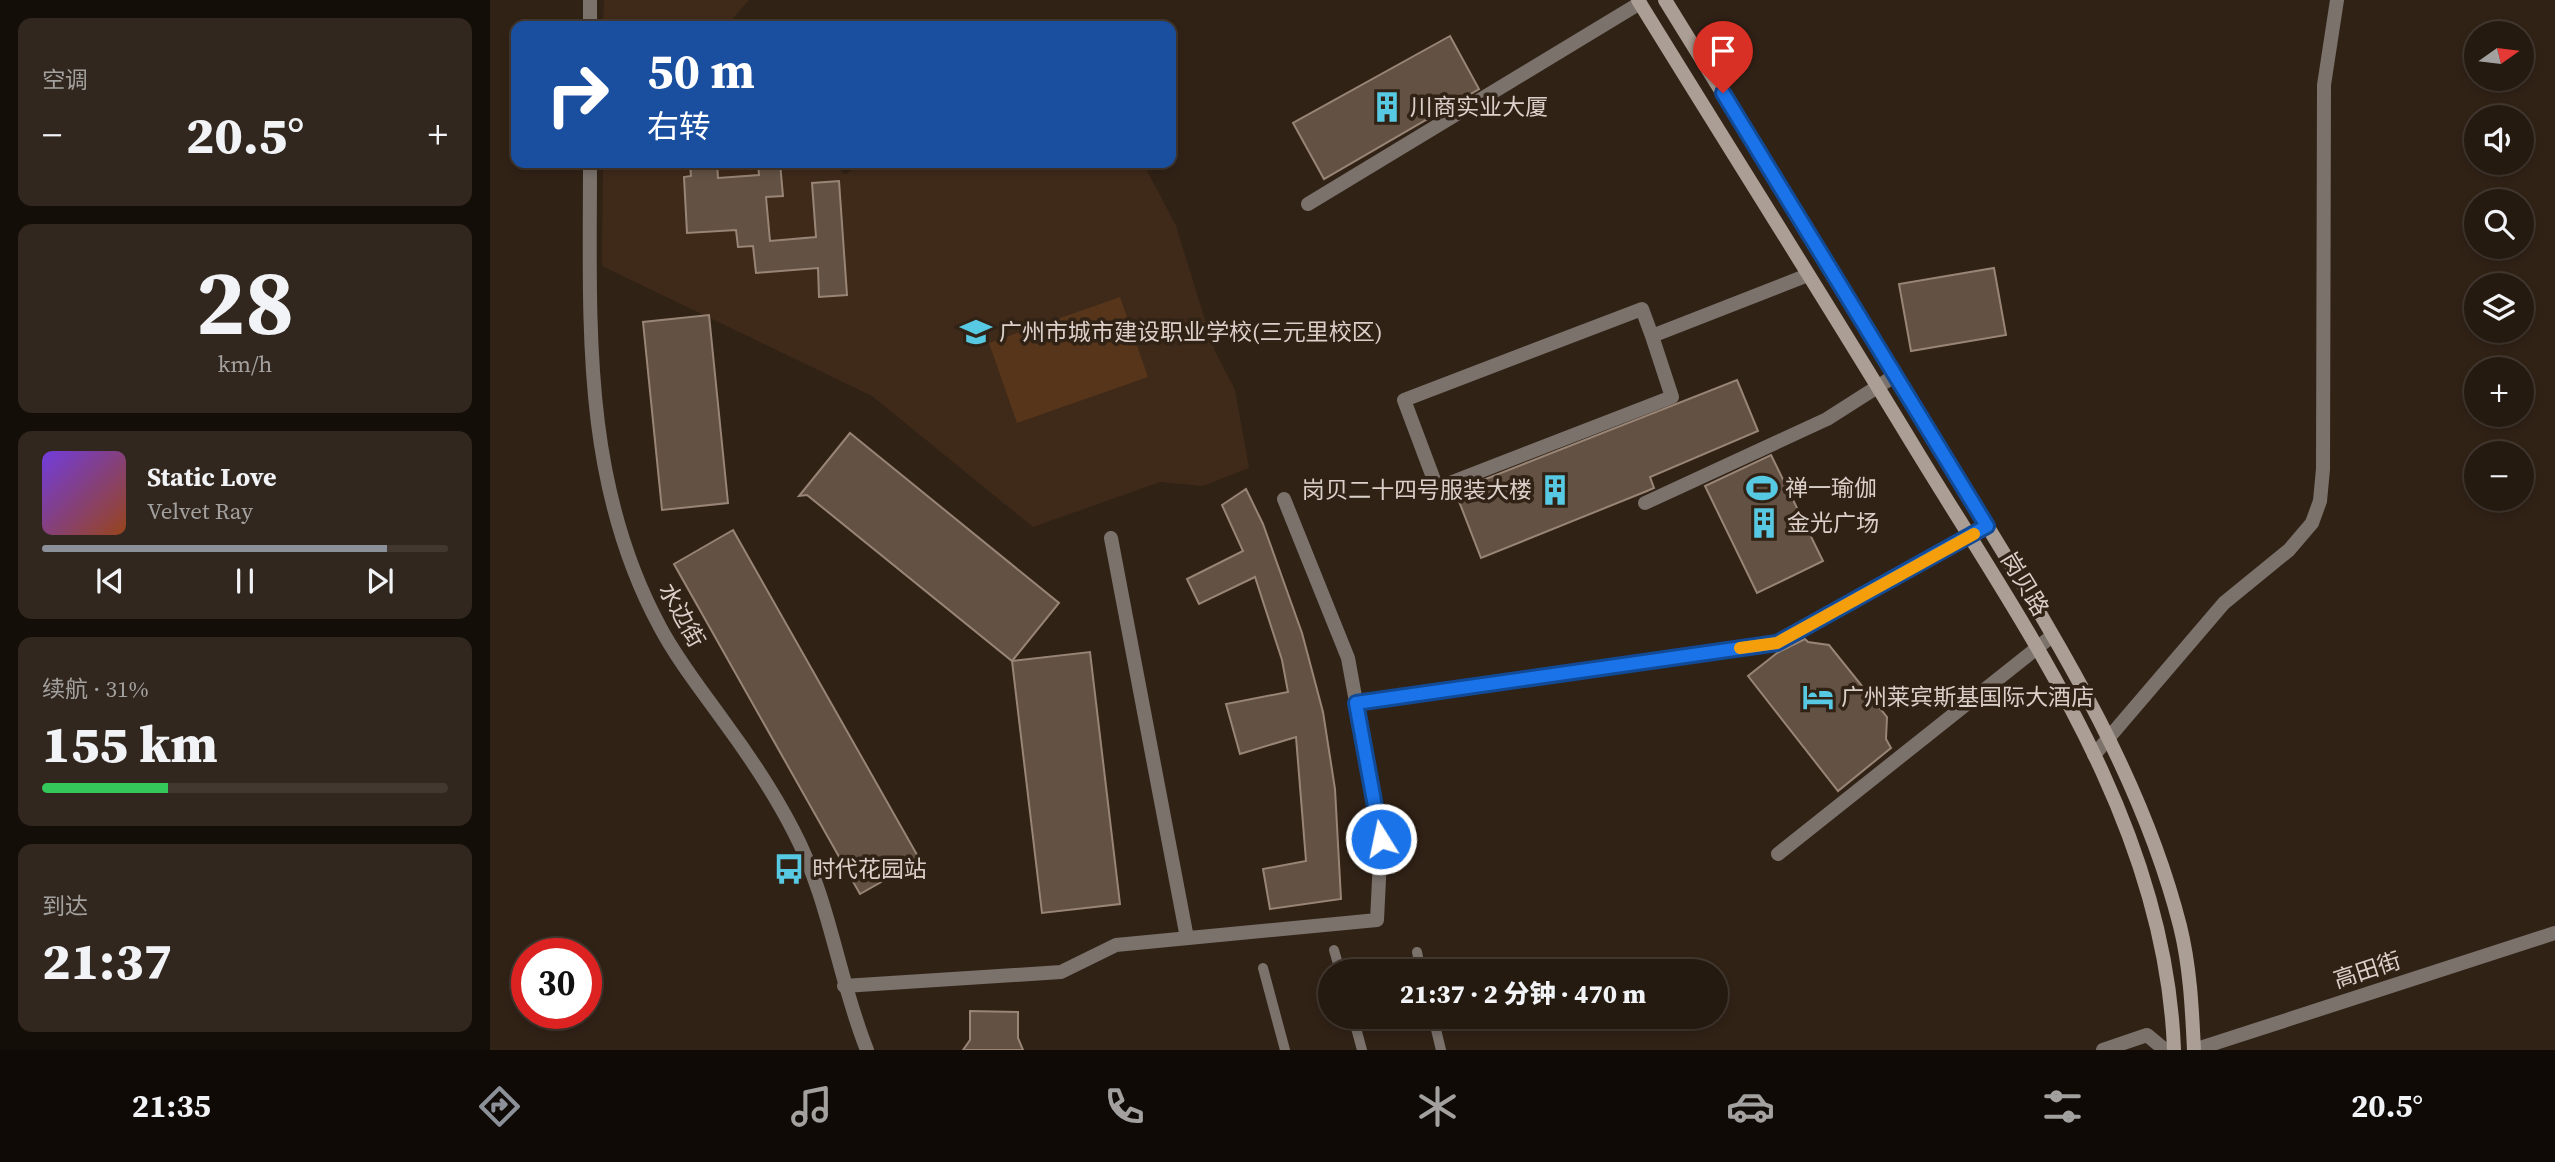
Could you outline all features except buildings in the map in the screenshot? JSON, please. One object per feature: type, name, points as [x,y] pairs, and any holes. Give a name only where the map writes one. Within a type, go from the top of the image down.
[{"type":"main road","name":"岗贝路","points":[[1665,0],[1987,526],[2108,737],[2154,844],[2180,926],[2189,974],[2194,1050]]},
{"type":"main road","name":"岗贝路","points":[[1639,1],[2037,648],[2094,755],[2119,810],[2151,898],[2166,960],[2174,1050]]},
{"type":"street","points":[[590,0],[590,21]]},
{"type":"street","points":[[2094,755],[2224,604],[2289,550],[2312,523],[2320,501],[2323,469],[2323,85],[2337,0]]},
{"type":"street","points":[[1308,204],[1639,1]]},
{"type":"street","name":"水边街","points":[[590,168],[590,319],[594,410],[622,540],[643,595],[661,631],[728,726],[793,830],[824,905],[845,986],[867,1050]]},
{"type":"street","points":[[1652,336],[1808,275]]},
{"type":"street","points":[[1642,309],[1652,336],[1672,397],[1437,488],[1404,400],[1642,309]]},
{"type":"street","points":[[1645,503],[1826,419],[1896,375]]},
{"type":"street","points":[[845,986],[1062,972],[1116,945],[1377,920],[1381,839],[1348,658],[1284,499]]},
{"type":"street","points":[[1356,703],[1777,643],[1987,526]]},
{"type":"street","points":[[1111,538],[1187,939]]},
{"type":"street","points":[[1778,854],[2052,636]]},
{"type":"street","name":"高田街","points":[[2194,1050],[2555,933]]},
{"type":"street","points":[[2103,1050],[2147,1035],[2165,1050]]},
{"type":"lane","points":[[1334,950],[1337,959]]},
{"type":"lane","points":[[1416,952],[1418,959]]},
{"type":"lane","points":[[1263,968],[1285,1050]]},
{"type":"lane","points":[[1356,1029],[1362,1050]]},
{"type":"lane","points":[[1436,1029],[1441,1050]]},
{"type":"shaded area","points":[[604,0],[749,0],[730,21],[603,21]]},
{"type":"shaded area","name":"广州市城市建设职业学校(三元里校区)","points":[[603,168],[838,168],[845,174],[855,168],[1146,168],[1176,226],[1214,349],[1235,390],[1249,468],[1203,486],[1160,482],[1033,527],[872,396],[602,266]]},
{"type":"shaded area","points":[[1120,297],[1148,377],[1017,423],[989,343]]},
{"type":"slow traffic","points":[[1740,648],[1777,643],[1974,534]]},
{"type":"place","name":"川商实业大厦","points":[[1387,107]]},
{"type":"place","name":"广州市城市建设职业学校(三元里校区)","points":[[976,332]]},
{"type":"place","name":"禅一瑜伽","points":[[1762,488]]},
{"type":"place","name":"岗贝二十四号服装大楼","points":[[1555,490]]},
{"type":"place","name":"金光广场","points":[[1764,523]]},
{"type":"place","name":"广州莱宾斯基国际大酒店","points":[[1818,697]]},
{"type":"place","name":"时代花园站","points":[[789,869]]},
{"type":"route","points":[[1381,839],[1356,703],[1777,643],[1987,526],[1723,93]]}]
